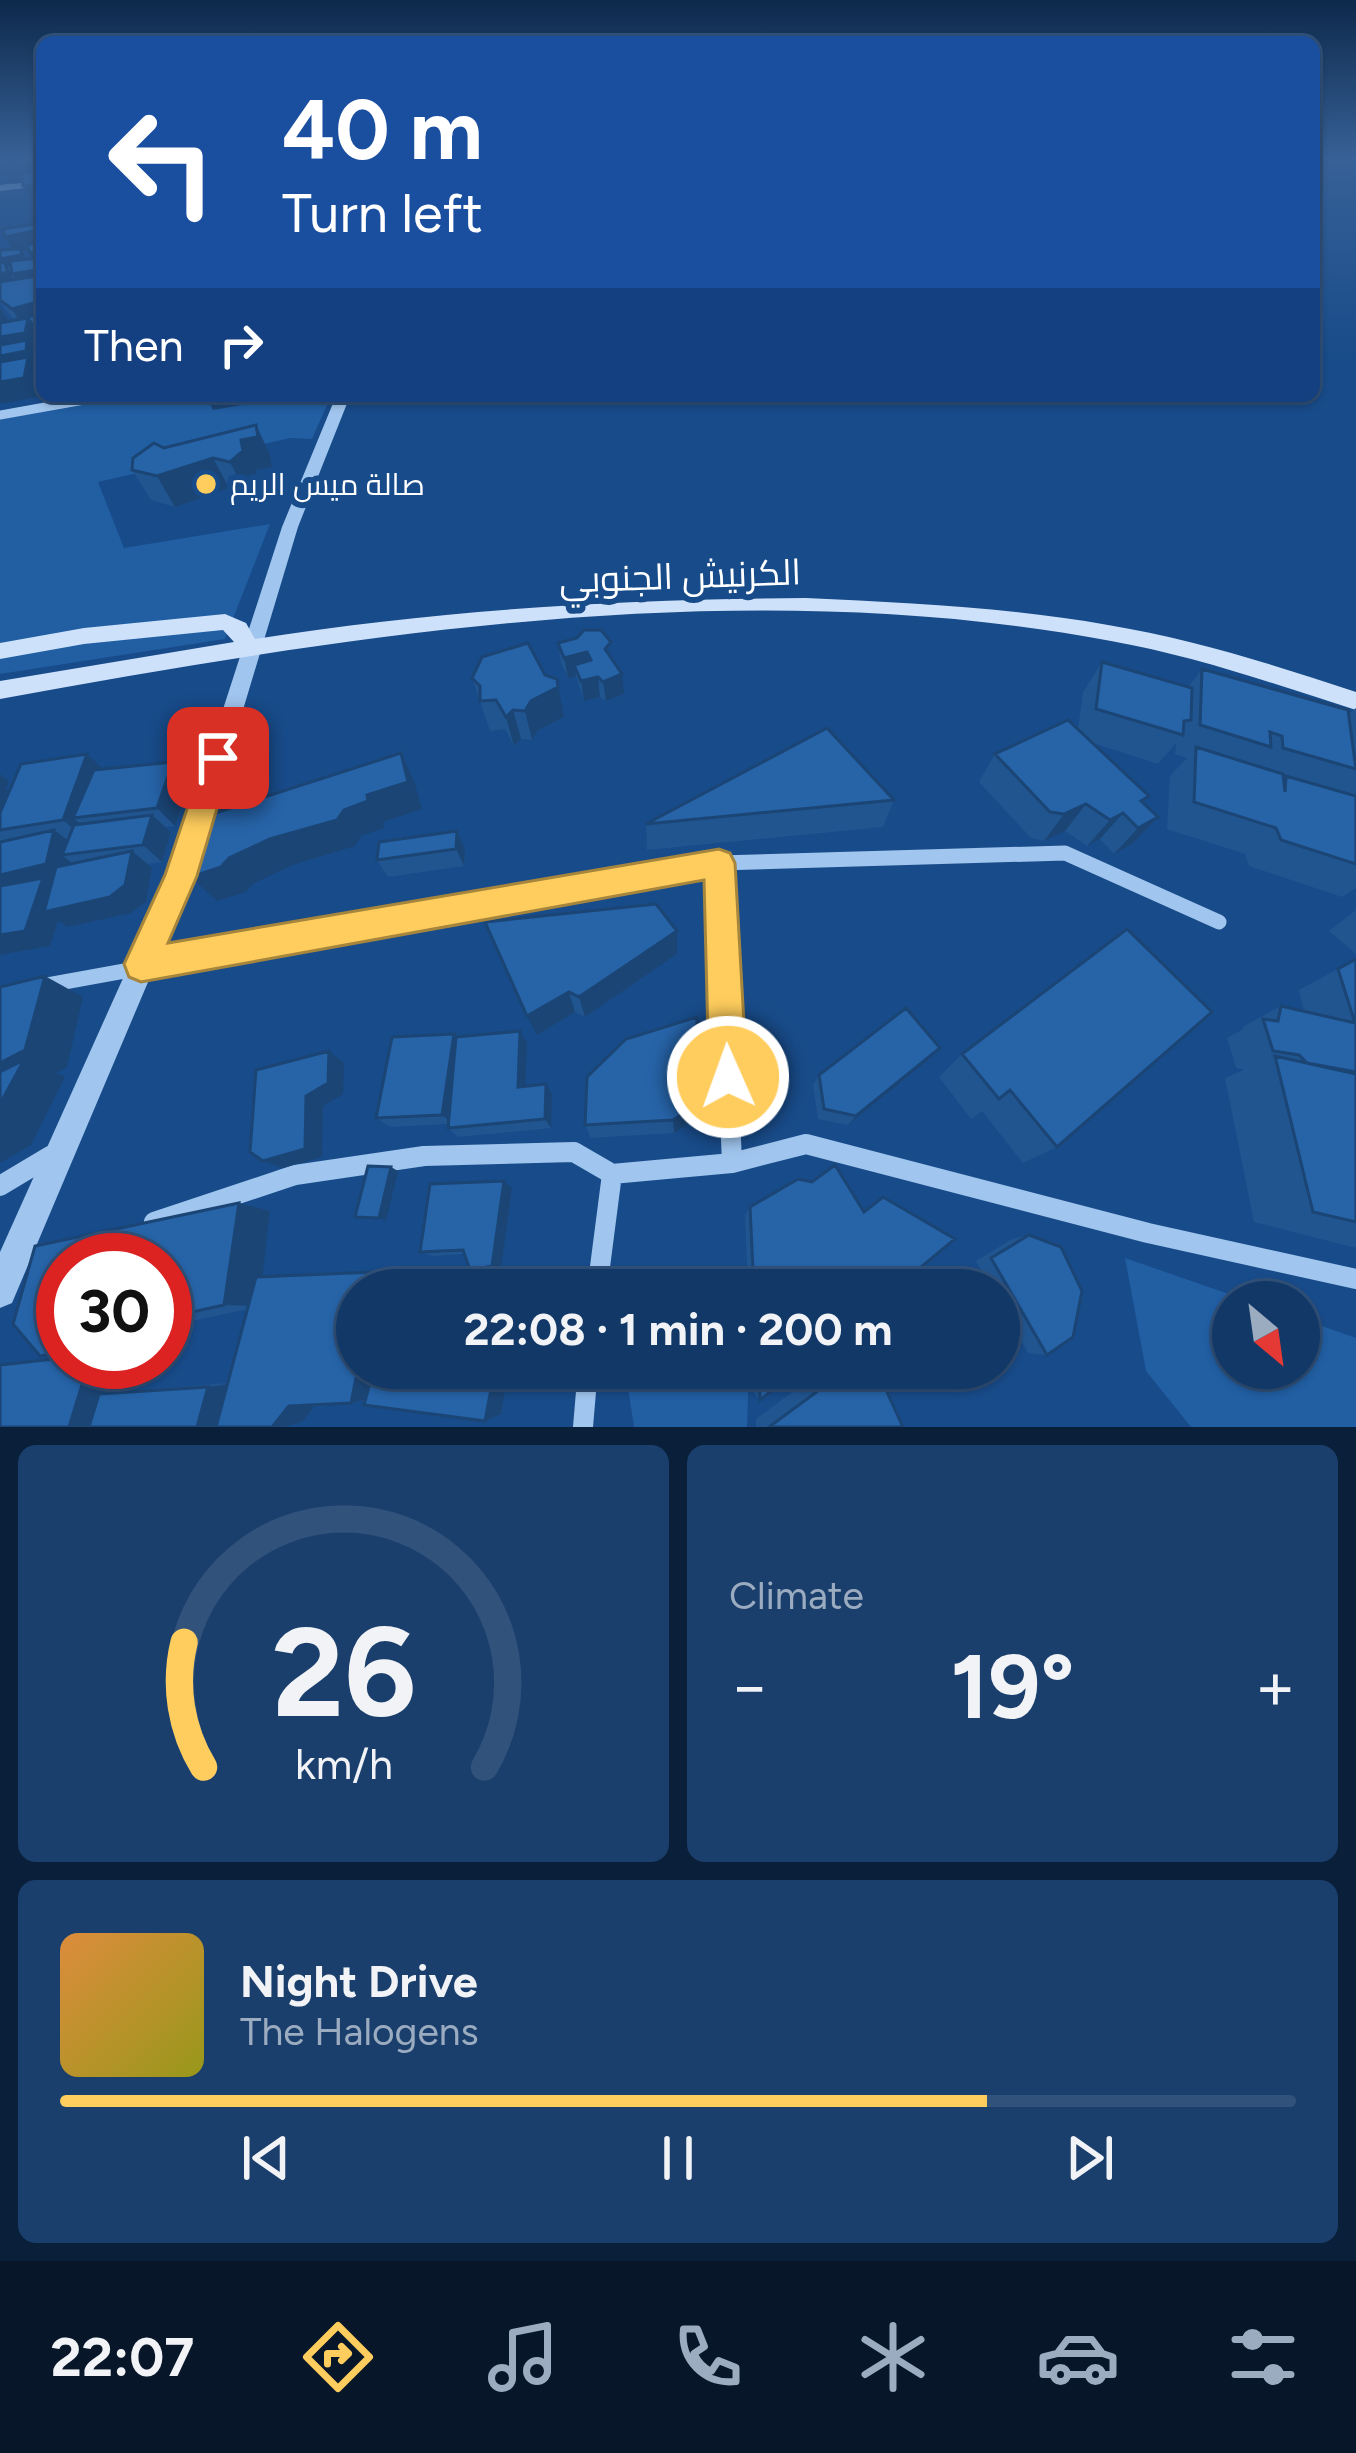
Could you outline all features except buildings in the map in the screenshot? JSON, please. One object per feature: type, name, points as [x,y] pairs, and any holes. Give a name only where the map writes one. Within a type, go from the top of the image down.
[{"type":"main road","name":"الكرنيش الجنوبي","points":[[0,690],[381,631],[592,610],[779,602],[909,607],[1076,627],[1161,643],[1356,701]]},
{"type":"main road","points":[[0,651],[83,636],[225,622],[238,628],[249,650]]},
{"type":"street","points":[[0,415],[45,402]]},
{"type":"street","points":[[13,1273],[61,1150],[181,876],[290,526],[342,402]]},
{"type":"street","points":[[20,991],[141,964],[719,863],[1065,853],[1219,922]]},
{"type":"street","points":[[719,863],[732,1163]]},
{"type":"street","points":[[126,1232],[295,1175],[424,1156],[574,1152],[612,1174],[732,1163],[806,1144],[1148,1233],[1356,1280]]},
{"type":"street","points":[[0,1186],[61,1150]]},
{"type":"street","points":[[600,1269],[612,1174]]},
{"type":"street","points":[[583,1427],[586,1389]]},
{"type":"shaded area","points":[[94,402],[328,402],[312,439],[290,438],[98,482],[124,548],[270,524],[225,639],[0,674],[0,419]]},
{"type":"shaded area","points":[[1125,1258],[1212,1288],[1212,1389],[1320,1389],[1320,1325],[1356,1338],[1356,1427],[1191,1427],[1146,1371]]},
{"type":"shaded area","points":[[628,1389],[748,1389],[747,1427],[634,1427]]},
{"type":"place","name":"صالة ميس الريم","points":[[206,484]]},
{"type":"route","points":[[218,758],[181,876],[141,964],[719,863],[728,1077]]}]
